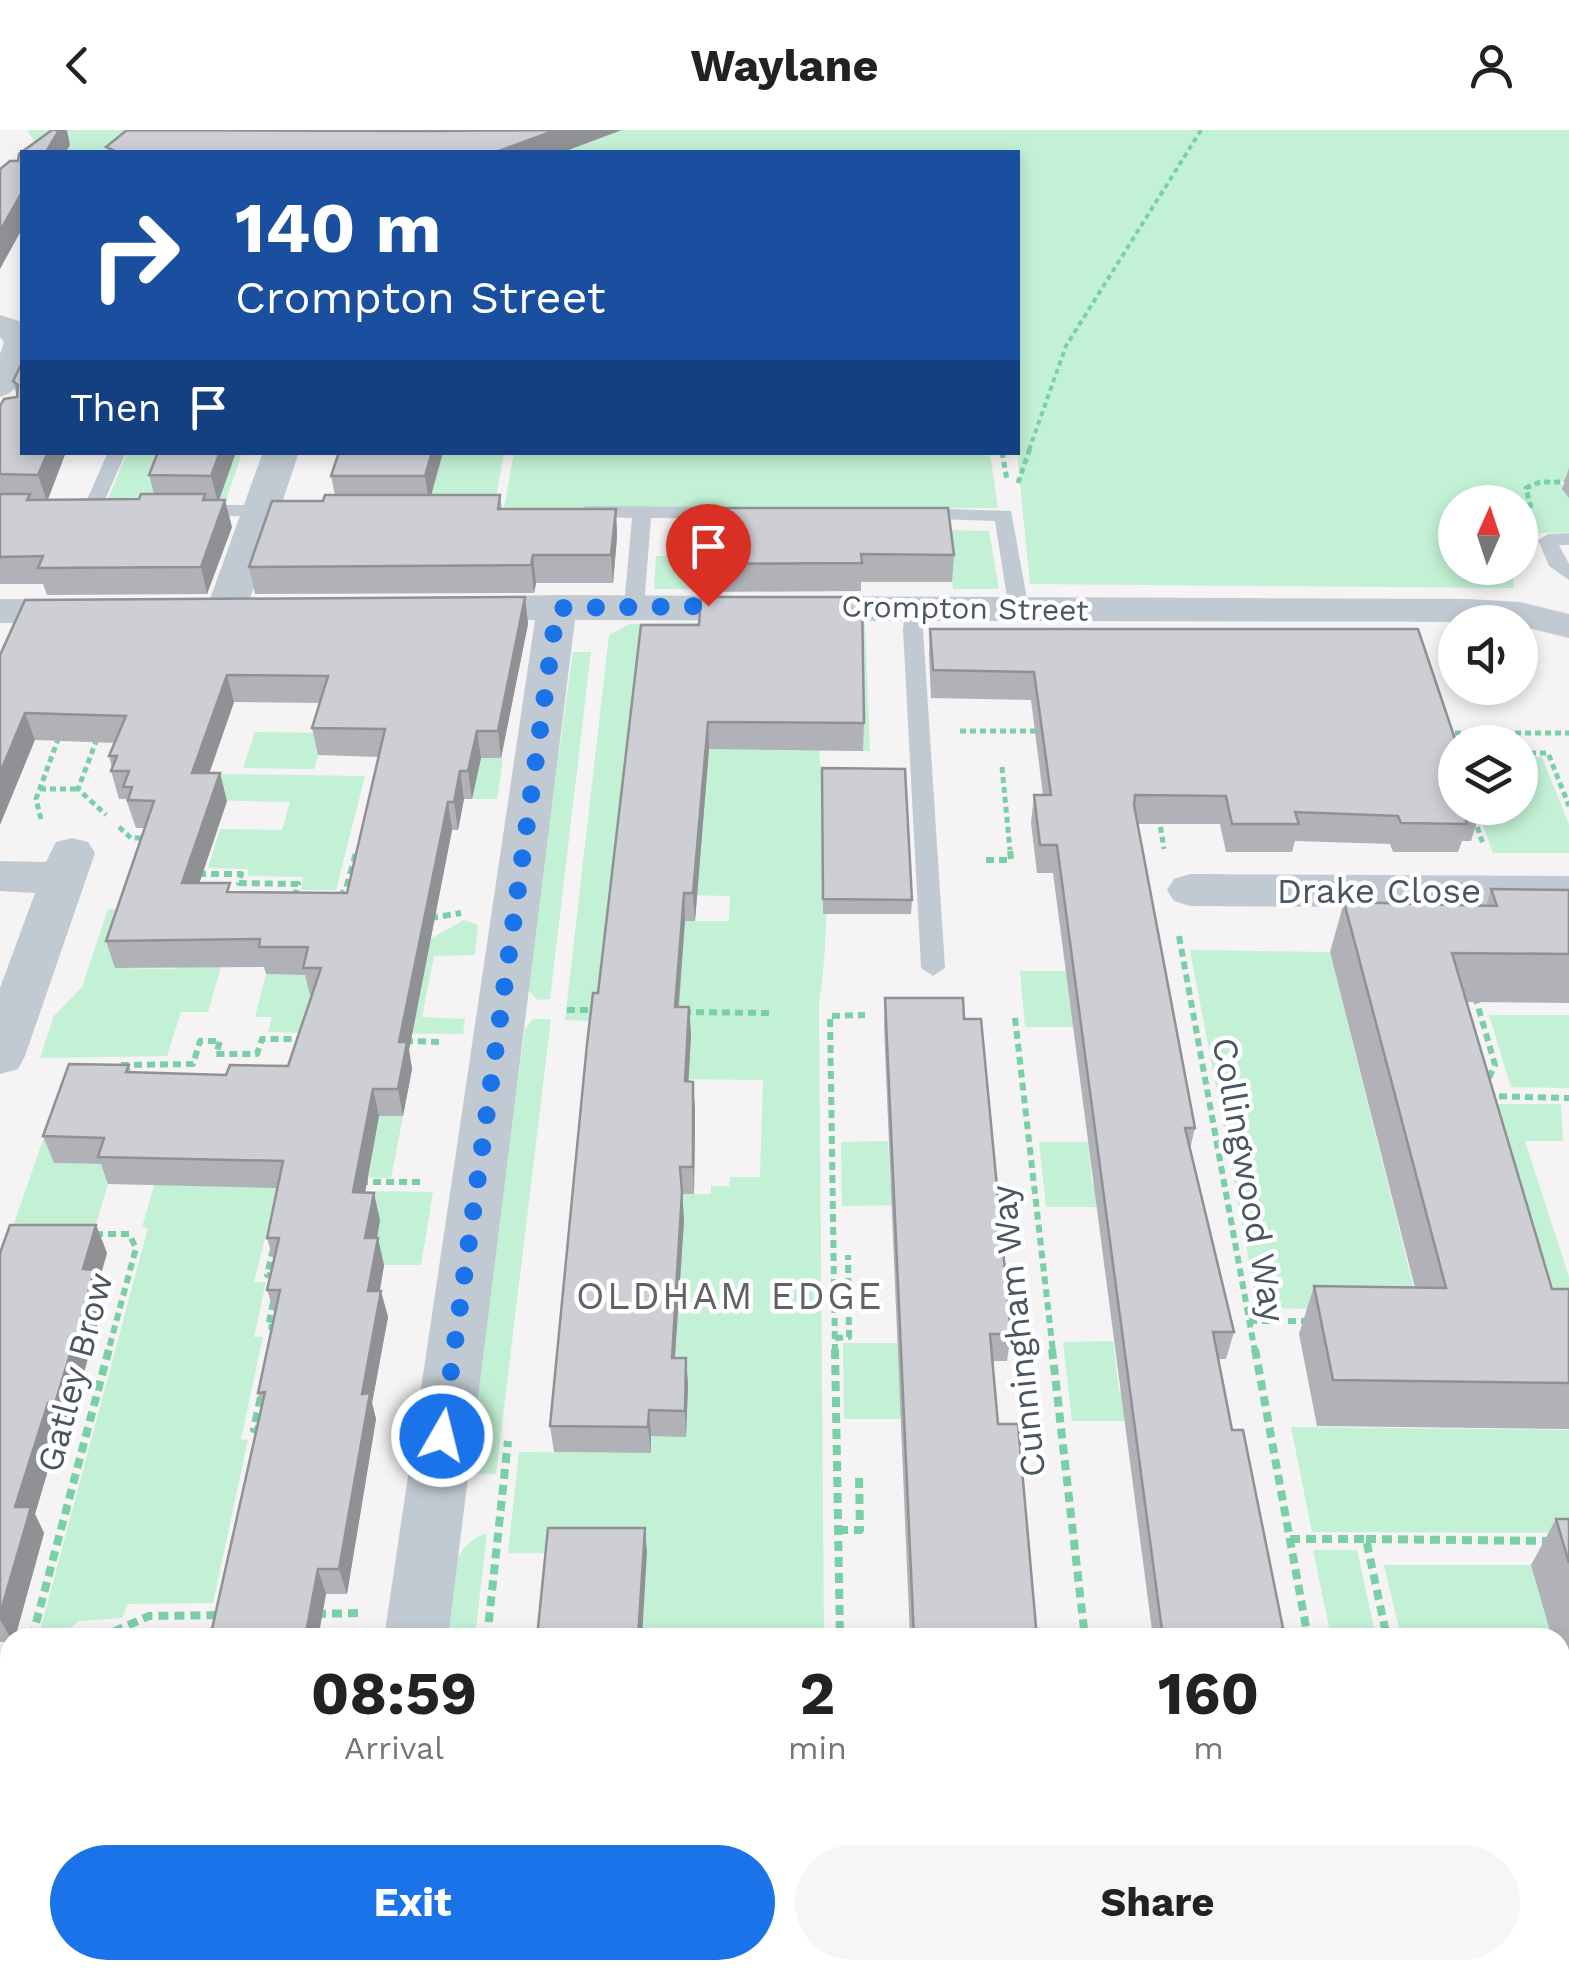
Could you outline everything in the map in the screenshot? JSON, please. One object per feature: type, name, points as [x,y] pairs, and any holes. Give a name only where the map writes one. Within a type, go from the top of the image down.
[{"type":"street","points":[[0,325],[18,334],[20,345]]},
{"type":"street","points":[[0,388],[20,352]]},
{"type":"street","points":[[227,610],[274,511],[280,455]]},
{"type":"street","name":"Crompton Street","points":[[420,609],[916,606],[1019,610],[1468,611],[1566,621]]},
{"type":"street","points":[[417,1628],[557,608]]},
{"type":"street","points":[[0,612],[120,610]]},
{"type":"street","points":[[0,876],[68,865],[0,1056]]},
{"type":"street","name":"Drake Close","points":[[1178,892],[1569,892]]},
{"type":"lane","points":[[92,512],[117,455]]},
{"type":"lane","points":[[170,511],[274,511]]},
{"type":"lane","points":[[563,512],[757,513]]},
{"type":"lane","points":[[634,606],[642,512]]},
{"type":"lane","points":[[892,514],[1004,515],[1019,610]]},
{"type":"lane","points":[[1569,540],[1548,540],[1556,562],[1569,574]]},
{"type":"lane","points":[[916,606],[913,629],[933,968]]},
{"type":"path","points":[[1016,487],[1066,346],[1201,130]]},
{"type":"path","points":[[42,818],[36,799],[67,718]]},
{"type":"path","points":[[78,789],[104,722]]},
{"type":"path","points":[[982,731],[1052,732]]},
{"type":"path","points":[[1435,732],[1569,733]]},
{"type":"path","points":[[1538,753],[1548,753],[1569,806]]},
{"type":"path","points":[[986,860],[1011,860],[1002,767]]},
{"type":"path","points":[[40,788],[78,789],[131,838],[165,838]]},
{"type":"path","name":"Collingwood Way","points":[[1156,804],[1178,892],[1249,1321],[1306,1628]]},
{"type":"path","name":"Drake Close","points":[[1477,825],[1488,859]]},
{"type":"path","points":[[336,908],[346,889],[362,832]]},
{"type":"path","points":[[193,882],[202,856]]},
{"type":"path","points":[[196,874],[241,874],[240,883],[298,884],[295,898],[310,898]]},
{"type":"path","points":[[324,898],[338,898]]},
{"type":"path","points":[[421,918],[456,916],[469,906]]},
{"type":"path","points":[[1473,991],[1495,1065],[1480,1096],[1486,1115]]},
{"type":"path","points":[[567,1010],[604,1010]]},
{"type":"path","points":[[678,1012],[770,1013]]},
{"type":"path","points":[[840,1628],[830,1016],[865,1016]]},
{"type":"path","name":"Cunningham Way","points":[[1015,1018],[1084,1628]]},
{"type":"path","points":[[117,1065],[193,1064],[200,1040],[220,1040],[216,1054],[257,1054],[262,1038],[322,1040]]},
{"type":"path","points":[[400,1041],[420,1041]]},
{"type":"path","points":[[1480,1096],[1569,1098]]},
{"type":"path","points":[[351,1182],[429,1182]]},
{"type":"path","name":"Gatley Brow","points":[[35,1628],[136,1248],[129,1234],[90,1234]]},
{"type":"path","points":[[272,1344],[276,1327],[268,1327],[278,1276],[268,1275],[275,1242]]},
{"type":"path","points":[[835,1338],[850,1337],[848,1255]]},
{"type":"path","points":[[1249,1321],[1329,1322]]},
{"type":"path","points":[[258,1448],[262,1430],[254,1429],[265,1378]]},
{"type":"path","points":[[838,1530],[860,1530],[859,1476]]},
{"type":"path","points":[[1290,1539],[1569,1541]]},
{"type":"path","points":[[1366,1540],[1385,1628]]},
{"type":"path","points":[[304,1614],[362,1613]]},
{"type":"path","points":[[121,1628],[149,1616],[226,1615]]},
{"type":"green space","points":[[27,130],[325,130],[151,150],[40,150]]},
{"type":"green space","points":[[583,130],[1569,130],[1569,481],[1560,482],[1569,498],[1569,532],[1538,533],[1538,485],[1438,485],[1438,585],[1514,588],[1030,584],[1017,455],[1020,150],[570,150],[561,145]]},
{"type":"green space","points":[[126,455],[241,455],[224,506],[105,506]]},
{"type":"green space","points":[[427,455],[504,455],[494,508],[428,506]]},
{"type":"green space","points":[[513,455],[990,455],[998,508],[504,508]]},
{"type":"green space","points":[[946,530],[989,531],[999,589],[953,589]]},
{"type":"green space","points":[[656,556],[705,556],[704,582],[694,582],[694,589],[654,589]]},
{"type":"green space","points":[[771,622],[768,750],[794,750],[792,623],[865,624],[870,751],[819,751],[826,878],[819,1005],[824,1628],[643,1628],[647,1554],[508,1553],[519,1452],[651,1453],[655,1347],[676,1346],[682,1194],[711,1194],[711,1186],[729,1186],[730,1177],[760,1177],[763,1080],[670,1079],[596,1021],[565,1020],[609,635],[629,624]],"holes":[[[685,895],[730,896],[729,921],[685,921],[681,976]]]},
{"type":"green space","points":[[573,652],[591,652],[550,999],[538,1000],[526,988]]},
{"type":"green space","points":[[255,732],[325,733],[314,769],[243,768]]},
{"type":"green space","points":[[1538,757],[1542,757],[1569,824],[1569,853],[1493,853],[1483,825],[1538,825]]},
{"type":"green space","points":[[442,758],[503,758],[497,799],[472,799],[479,769]]},
{"type":"green space","points":[[209,774],[365,776],[336,890],[301,890],[303,877],[248,876],[248,869],[208,868],[220,829],[282,830],[290,802],[200,800]]},
{"type":"green space","points":[[108,909],[135,910],[116,968],[175,969],[180,956],[224,957],[208,1012],[181,1012],[167,1056],[40,1058],[54,1016],[82,987]]},
{"type":"green space","points":[[464,920],[478,925],[475,955],[434,956],[422,1017],[465,1019],[463,1034],[352,1033],[430,939]]},
{"type":"green space","points":[[1190,950],[1330,952],[1419,1310],[1258,1308]]},
{"type":"green space","points":[[1020,971],[1067,971],[1070,1007],[1087,1007],[1089,1027],[1025,1027]]},
{"type":"green space","points":[[266,974],[315,975],[300,1033],[268,1032],[272,1017],[255,1017]]},
{"type":"green space","points":[[1489,1015],[1569,1015],[1569,1088],[1511,1087]]},
{"type":"green space","points":[[533,1019],[551,1019],[496,1474],[476,1474],[465,1455],[525,1029]]},
{"type":"green space","points":[[60,1091],[54,1163],[114,1165],[95,1227],[12,1229]]},
{"type":"green space","points":[[1495,1104],[1561,1104],[1563,1141],[1525,1141],[1569,1277],[1569,1309],[1560,1309]]},
{"type":"green space","points":[[346,1116],[403,1116],[391,1178],[333,1177]]},
{"type":"green space","points":[[888,1141],[890,1183],[908,1183],[909,1205],[842,1206],[841,1142]]},
{"type":"green space","points":[[1039,1142],[1088,1142],[1092,1183],[1111,1184],[1114,1207],[1046,1207]]},
{"type":"green space","points":[[160,1166],[301,1188],[299,1202],[274,1202],[254,1282],[266,1282],[254,1337],[263,1337],[241,1439],[248,1440],[213,1603],[128,1604],[122,1618],[79,1621],[70,1628],[41,1628],[148,1228],[142,1227]]},
{"type":"green space","points":[[365,1191],[433,1192],[421,1265],[372,1265],[360,1220]]},
{"type":"green space","points":[[1113,1341],[1119,1391],[1139,1391],[1142,1421],[1072,1421],[1063,1342]]},
{"type":"green space","points":[[843,1343],[897,1343],[900,1392],[921,1419],[844,1419]]},
{"type":"green space","points":[[1291,1427],[1569,1430],[1569,1533],[1312,1532]]},
{"type":"green space","points":[[487,1533],[476,1628],[446,1628],[456,1562],[473,1540]]},
{"type":"green space","points":[[1313,1550],[1357,1550],[1374,1628],[1329,1628]]},
{"type":"green space","points":[[1384,1565],[1531,1565],[1549,1628],[1399,1628]]},
{"type":"building","points":[[52,130],[59,130],[47,150],[24,150]]},
{"type":"building","points":[[127,130],[556,130],[501,150],[106,147]]},
{"type":"building","points":[[19,154],[20,196],[0,231],[0,169],[10,161],[18,161]]},
{"type":"building","points":[[20,367],[20,455],[47,455],[38,475],[0,474],[0,406],[4,399],[17,397],[18,385],[13,381]]},
{"type":"building","points":[[157,455],[219,455],[211,476],[149,475]]},
{"type":"building","points":[[338,455],[431,455],[425,476],[331,476]]},
{"type":"building","points":[[0,494],[30,494],[27,500],[205,494],[203,500],[225,500],[201,567],[38,568],[43,556],[0,557]]},
{"type":"building","points":[[325,495],[500,495],[498,509],[616,509],[611,555],[533,555],[531,565],[249,567],[272,501],[323,501]]},
{"type":"building","points":[[705,508],[948,508],[954,555],[861,554],[862,563],[702,564]]},
{"type":"building","points":[[525,597],[498,731],[477,731],[468,771],[460,771],[454,802],[448,802],[399,1042],[407,1042],[398,1089],[373,1089],[353,1192],[374,1193],[365,1238],[378,1238],[368,1291],[381,1291],[362,1394],[370,1393],[339,1569],[318,1569],[307,1628],[212,1628],[265,1392],[258,1393],[280,1290],[267,1290],[279,1238],[267,1238],[283,1161],[98,1157],[104,1138],[43,1136],[69,1064],[129,1065],[126,1072],[226,1075],[230,1065],[288,1066],[321,968],[303,968],[308,947],[259,947],[260,939],[106,941],[154,801],[128,800],[132,787],[123,787],[129,771],[111,771],[117,756],[109,756],[126,716],[25,713],[0,773],[0,655],[25,600]],"holes":[[[227,675],[328,676],[312,728],[385,729],[347,893],[227,892],[230,883],[182,883],[220,773],[192,773]]]},
{"type":"building","points":[[701,597],[862,597],[864,723],[708,722],[693,893],[684,893],[675,1007],[689,1007],[685,1081],[693,1082],[693,1167],[680,1167],[682,1192],[672,1358],[686,1358],[685,1411],[649,1410],[648,1427],[550,1426],[587,1044],[593,993],[598,993],[641,625],[699,625]]},
{"type":"building","points":[[930,629],[1418,629],[1438,688],[1438,705],[1444,705],[1450,725],[1438,725],[1438,824],[1401,823],[1398,816],[1295,812],[1299,824],[1232,824],[1226,796],[1135,795],[1195,1128],[1185,1128],[1234,1332],[1213,1332],[1232,1430],[1243,1430],[1283,1628],[1162,1628],[1057,845],[1040,845],[1034,795],[1051,795],[1034,672],[933,670]]},
{"type":"building","points":[[822,768],[905,769],[912,900],[823,899]]},
{"type":"building","points":[[1491,889],[1569,890],[1569,954],[1452,953],[1552,1289],[1569,1289],[1569,1383],[1333,1380],[1314,1286],[1446,1288],[1344,902],[1497,906]]},
{"type":"building","points":[[885,998],[963,998],[964,1019],[981,1019],[1011,1334],[990,1334],[998,1424],[1018,1424],[1036,1628],[914,1628]]},
{"type":"building","points":[[10,1225],[96,1225],[83,1269],[94,1270],[83,1312],[55,1403],[48,1403],[15,1507],[31,1507],[0,1614],[0,1253]]},
{"type":"building","points":[[1556,1519],[1569,1519],[1569,1563]]},
{"type":"building","points":[[548,1528],[645,1528],[639,1628],[538,1628]]},
{"type":"district","name":"OLDHAM EDGE","points":[[730,1296]]},
{"type":"route","points":[[442,1436],[557,608],[708,606]]}]
